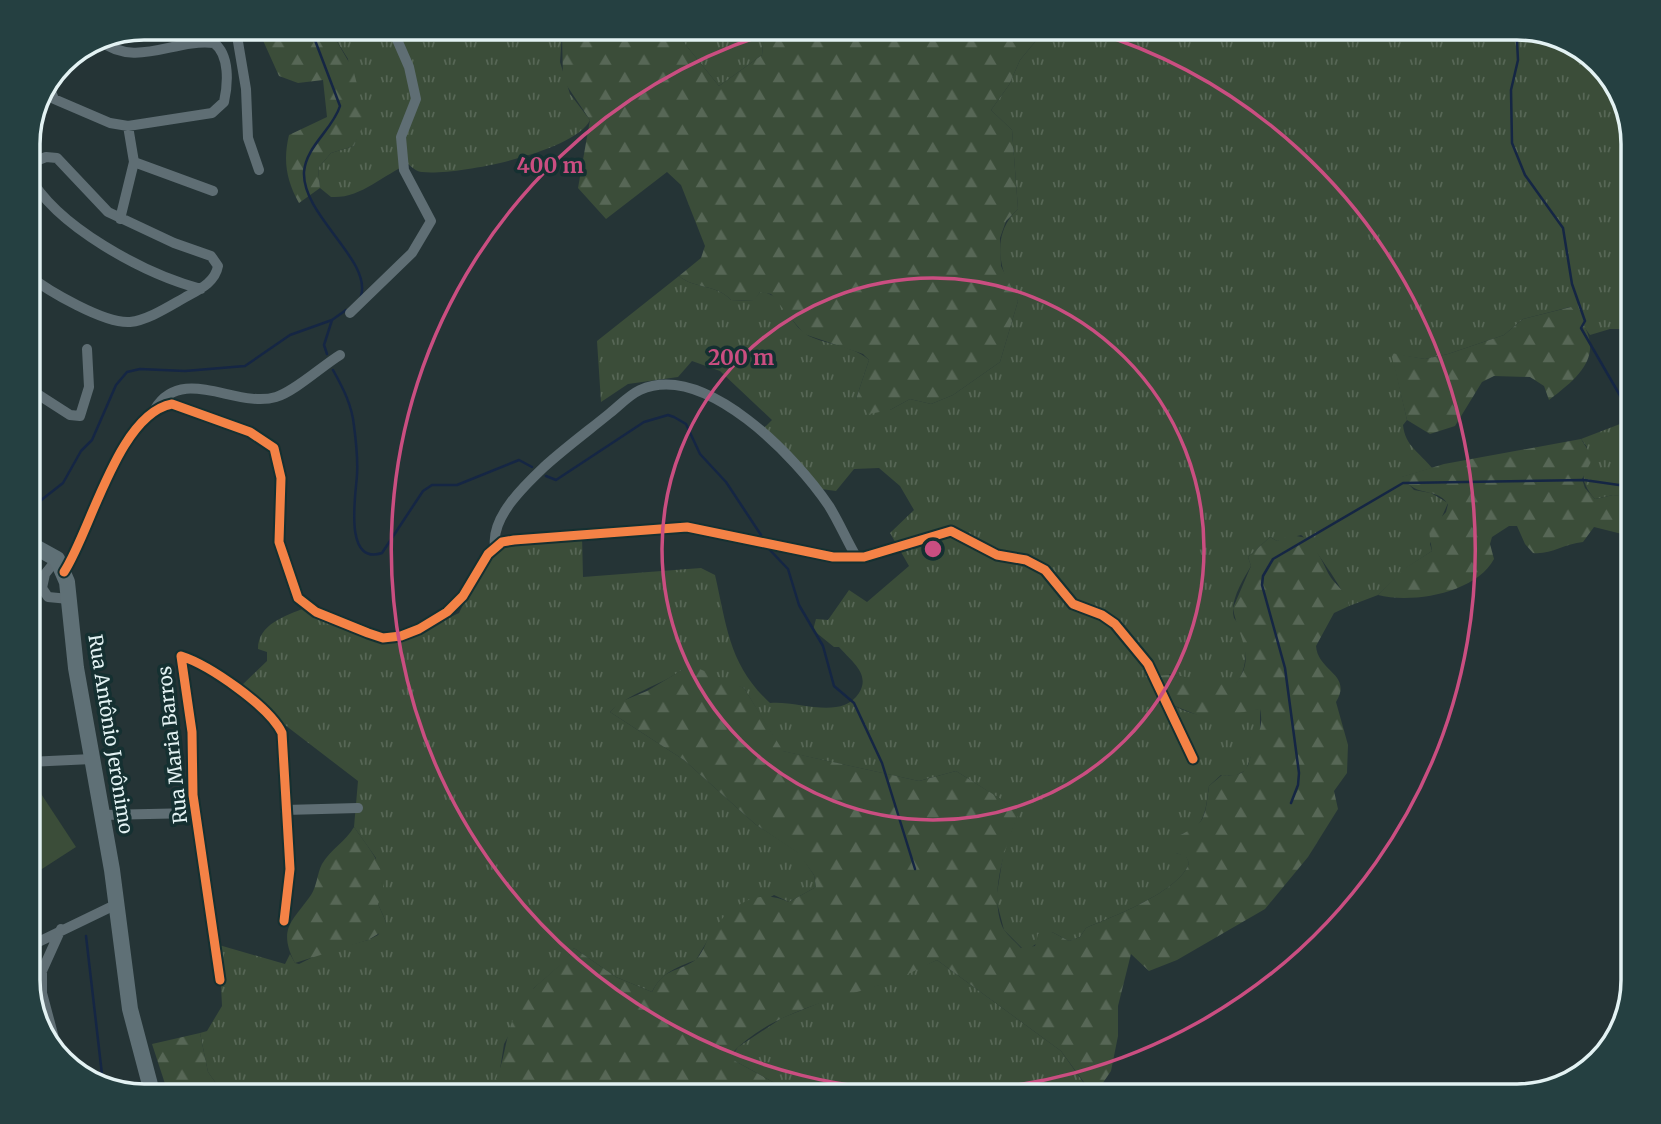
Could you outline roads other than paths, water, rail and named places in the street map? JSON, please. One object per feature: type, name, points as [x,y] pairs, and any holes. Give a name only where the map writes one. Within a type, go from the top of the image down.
[{"type":"main road","points":[[40,551],[60,565]]},
{"type":"main road","name":"Rua Antônio Jerônimo","points":[[60,565],[69,599],[92,759],[117,904],[130,1009],[150,1084]]},
{"type":"street","points":[[238,40],[246,89],[248,138],[259,170]]},
{"type":"street","points":[[350,313],[412,253],[431,221],[404,170],[401,137],[416,99],[409,67],[397,40]]},
{"type":"street","points":[[53,96],[54,99],[110,123],[128,126],[212,113],[225,98],[224,57],[214,43],[146,53],[120,50],[112,46]]},
{"type":"street","points":[[120,219],[134,162],[128,126]]},
{"type":"street","points":[[40,159],[57,158],[101,207],[120,219],[215,259],[217,270],[205,286],[139,320],[119,322],[64,298],[40,283]]},
{"type":"street","points":[[134,162],[213,191]]},
{"type":"street","points":[[40,190],[51,204],[119,254],[149,272],[205,286]]},
{"type":"street","points":[[40,396],[70,415],[80,415],[89,387],[90,362],[87,349]]},
{"type":"street","points":[[40,580],[78,548],[112,468],[127,442],[152,415],[164,395],[181,389],[272,398],[340,355]]},
{"type":"street","points":[[152,415],[172,404],[250,432],[274,448],[282,478],[279,542],[299,600],[308,607],[378,637],[394,638],[419,629],[456,606],[495,546],[495,532],[526,484],[640,390],[675,386],[722,402],[771,441],[828,506],[856,558]]},
{"type":"street","points":[[495,546],[536,537],[670,526],[722,533],[833,557],[856,558],[951,531],[998,555],[1026,560],[1045,570],[1069,601],[1109,619],[1144,658],[1193,759]]},
{"type":"street","points":[[40,589],[45,594],[69,599]]},
{"type":"street","name":"Rua Maria Barros","points":[[220,979],[195,813],[192,732],[182,683],[181,656],[204,665],[234,687],[280,728],[283,739],[290,869],[284,921]]},
{"type":"street","points":[[40,761],[92,759]]},
{"type":"street","points":[[285,810],[358,808]]},
{"type":"street","points":[[103,815],[195,813]]},
{"type":"street","points":[[40,940],[117,904]]},
{"type":"street","points":[[41,991],[42,971],[61,929]]},
{"type":"street","points":[[42,998],[49,1021]]},
{"type":"waterway","points":[[315,40],[340,106],[309,154],[304,172],[306,188],[314,205],[356,268],[362,282],[361,296]]},
{"type":"waterway","points":[[1517,40],[1518,60],[1511,90],[1512,143],[1525,175],[1563,228],[1572,284],[1585,321],[1581,328],[1621,397]]},
{"type":"waterway","points":[[40,501],[63,483],[81,451],[92,440],[116,385],[127,372],[140,369],[185,371],[245,366],[290,335],[332,320],[346,310]]},
{"type":"waterway","points":[[327,354],[324,345],[332,320]]},
{"type":"waterway","points":[[333,370],[353,418],[357,463],[354,526],[362,549],[370,554],[382,553],[423,491],[432,485],[457,485],[519,460],[532,467]]},
{"type":"waterway","points":[[546,476],[556,480],[644,422],[668,415],[686,424],[700,454],[726,482],[761,535]]},
{"type":"waterway","points":[[1291,803],[1298,785],[1299,773],[1285,668],[1262,585],[1263,576],[1273,559],[1403,483],[1584,480],[1621,484]]},
{"type":"waterway","points":[[767,547],[788,569],[799,605],[823,646],[834,686],[854,703],[882,763],[915,869]]},
{"type":"waterway","points":[[86,936],[102,1075]]}]
